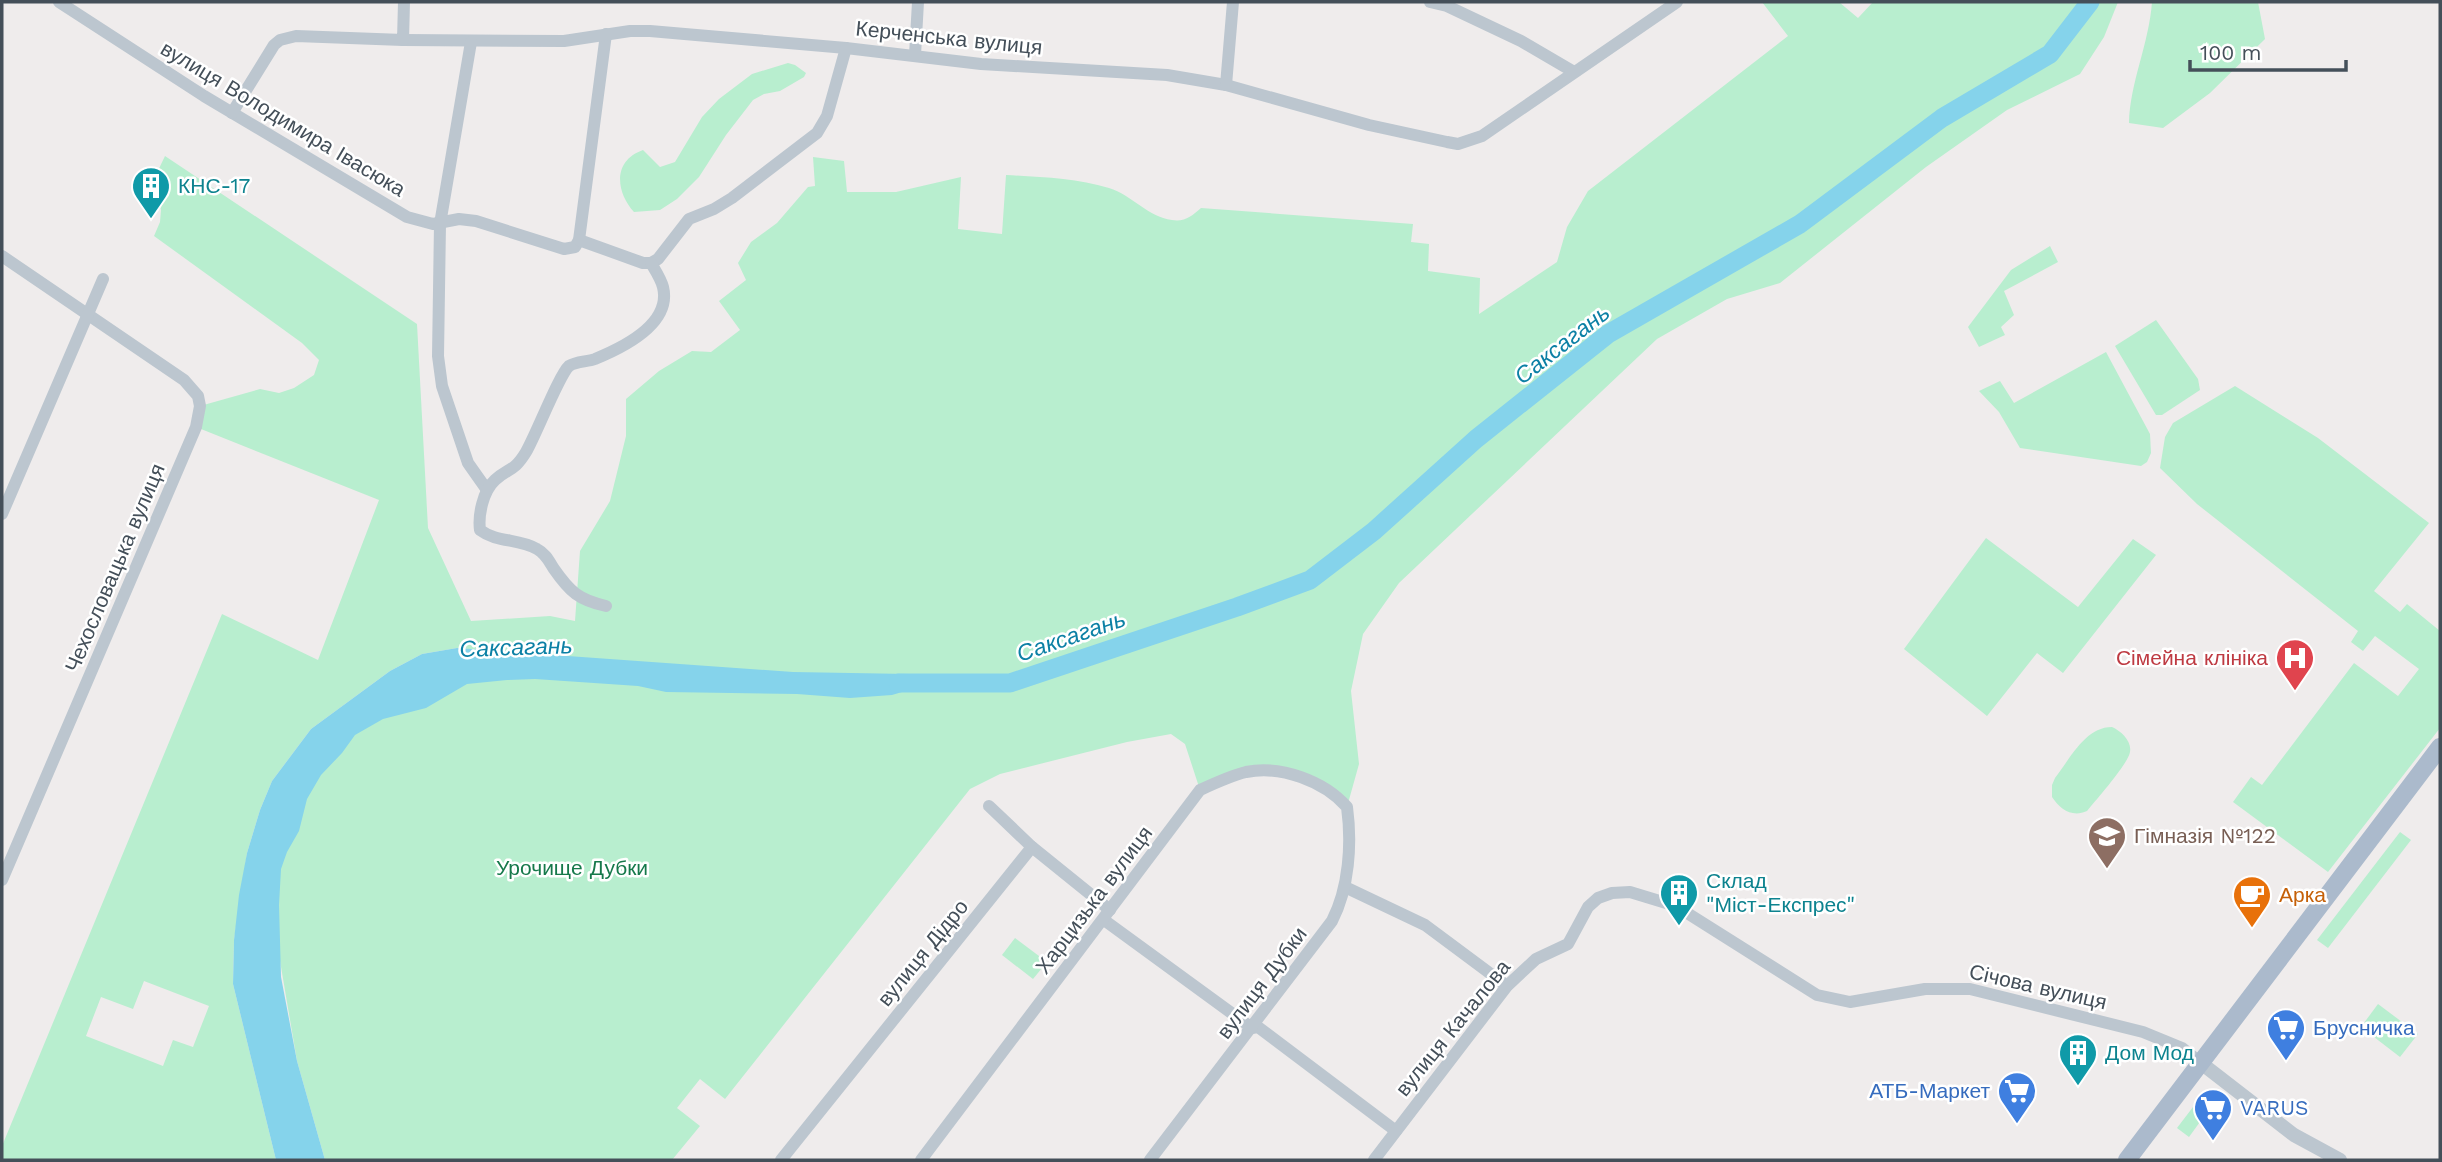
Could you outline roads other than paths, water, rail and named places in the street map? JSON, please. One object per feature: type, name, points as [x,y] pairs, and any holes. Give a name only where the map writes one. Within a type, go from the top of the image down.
[{"type":"main road","points":[[2127,1160],[2440,747]]},
{"type":"street","name":"вулиця Володимира Івасюка","points":[[58,2],[232,113],[407,216],[440,224],[459,219],[476,221],[564,249],[575,247],[579,240]]},
{"type":"street","points":[[403,40],[404,2]]},
{"type":"street","points":[[915,55],[918,2]]},
{"type":"street","points":[[1226,85],[1233,2]]},
{"type":"street","points":[[1430,2],[1447,6],[1521,41],[1574,72],[1676,2]]},
{"type":"street","name":"Керченська вулиця","points":[[232,113],[274,45],[279,40],[296,36],[471,42],[564,41],[606,34],[650,31],[846,48],[981,64],[1167,75],[1226,85],[1369,125],[1458,144],[1482,135],[1574,72]]},
{"type":"street","points":[[606,34],[579,240],[643,263],[651,263],[667,250],[689,219],[732,198],[817,133],[827,117],[846,48]]},
{"type":"street","points":[[471,42],[440,224],[438,356],[442,386],[468,463],[488,490]]},
{"type":"street","name":"Чехословацька вулиця","points":[[2,256],[184,380],[194,388],[200,406],[196,427],[153,532],[2,880]]},
{"type":"street","points":[[606,606],[585,601],[574,593],[538,549],[488,536],[480,530],[479,520],[488,490],[498,478],[514,469],[521,460],[540,427],[563,374],[570,366],[591,360],[637,339],[648,327],[662,306],[664,294],[663,286],[651,263]]},
{"type":"street","points":[[2,513],[103,279]]},
{"type":"street","name":"Харцизька вулиця","points":[[921,1160],[1200,790],[1248,772],[1289,774],[1319,785],[1338,796],[1347,807]]},
{"type":"street","points":[[989,806],[1107,915],[1252,1028],[1258,1027],[1396,1130]]},
{"type":"street","name":"вулиця Дубки","points":[[1150,1160],[1332,921],[1345,887],[1347,807]]},
{"type":"street","name":"вулиця Дідро","points":[[780,1160],[1032,847]]},
{"type":"street","points":[[1345,887],[1425,925],[1507,986]]},
{"type":"street","name":"вулиця Качалова","points":[[1374,1160],[1507,986],[1536,959],[1568,944],[1588,907],[1598,898],[1612,893],[1630,892],[1676,905]]},
{"type":"street","name":"Січова вулиця","points":[[1676,905],[1817,995],[1833,1000],[1850,1002],[1938,988],[1970,989],[2143,1032],[2182,1048],[2201,1063]]},
{"type":"street","points":[[2201,1063],[2294,1135],[2340,1160]]},
{"type":"water","points":[[457,648],[793,672],[909,674],[924,682],[892,695],[850,698],[797,694],[666,692],[638,686],[535,679],[507,680],[467,684],[426,708],[383,719],[355,735],[321,775],[307,799],[299,831],[281,869],[281,977],[297,1061],[325,1160],[276,1160],[233,984],[239,895],[247,853],[260,810],[272,781],[311,729],[390,671],[422,654]]},
{"type":"waterway","name":"Саксагань","points":[[898,683],[1010,683],[1310,580],[1374,531],[1476,439],[1608,334],[1800,224],[1942,118],[2050,54],[2090,2]]},
{"type":"place","name":"КНС-17","points":[[151,220]]},
{"type":"place","name":"Сімейна клініка","points":[[2295,692]]},
{"type":"place","name":"Гімназія №122","points":[[2107,870]]},
{"type":"place","name":"Склад \"Міст-Експрес\"","points":[[1679,927]]},
{"type":"place","name":"Арка","points":[[2252,929]]},
{"type":"place","name":"Брусничка","points":[[2286,1062]]},
{"type":"place","name":"Дом Мод","points":[[2078,1087]]},
{"type":"place","name":"АТБ-Маркет","points":[[2017,1125]]},
{"type":"place","name":"VARUS","points":[[2213,1142]]},
{"type":"park label","name":"Урочище Дубки","points":[[572,868]]}]
